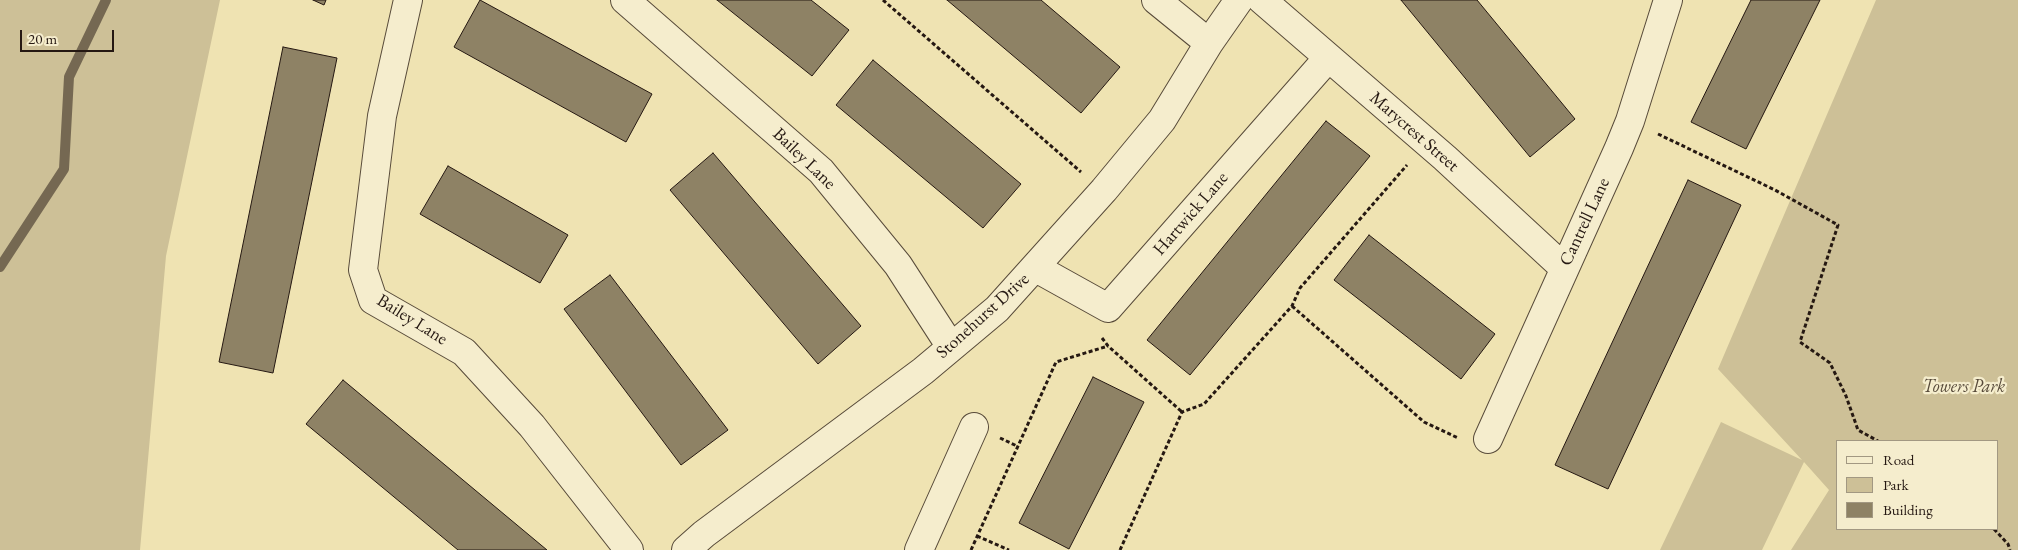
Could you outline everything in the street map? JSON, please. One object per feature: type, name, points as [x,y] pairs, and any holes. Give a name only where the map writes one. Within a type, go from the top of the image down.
[{"type":"street","name":"Bailey Lane","points":[[408,0],[382,116],[363,270],[373,300],[464,352],[532,426],[629,550]]},
{"type":"street","name":"Bailey Lane","points":[[625,0],[821,171],[898,265],[951,348]]},
{"type":"street","points":[[1156,0],[1209,43]]},
{"type":"street","name":"Stonehurst Drive","points":[[686,550],[704,534],[923,371],[997,309],[1036,268],[1115,178],[1162,120],[1209,43],[1239,0]]},
{"type":"street","name":"Marycrest Street","points":[[1262,0],[1445,158],[1564,268]]},
{"type":"street","name":"Cantrell Lane","points":[[1477,440],[1550,302],[1630,121],[1668,0]]},
{"type":"street","name":"Hartwick Lane","points":[[1036,268],[1108,308],[1328,58]]},
{"type":"street","points":[[919,550],[974,427]]},
{"type":"path","points":[[883,0],[1084,175]]},
{"type":"path","points":[[1630,121],[1775,190],[1838,225],[1800,342],[1830,363],[1846,396],[1858,430],[1876,440]]},
{"type":"path","points":[[1120,550],[1182,412],[1204,404],[1292,306],[1300,288],[1401,172]]},
{"type":"path","points":[[1292,306],[1424,422],[1477,440]]},
{"type":"path","points":[[1099,333],[1108,346],[1182,412]]},
{"type":"path","points":[[971,550],[1056,362],[1108,346]]},
{"type":"path","points":[[1995,530],[2008,544],[2010,550]]},
{"type":"path","points":[[977,536],[1009,550]]},
{"type":"green space","points":[[0,0],[220,0],[166,256],[140,550],[0,550]]},
{"type":"green space","name":"Towers Park","points":[[1876,0],[2018,0],[2018,550],[1791,550],[1829,490],[1804,462],[1762,550],[1660,550],[1721,422],[1802,460],[1718,369]]},
{"type":"building","points":[[313,0],[326,0],[324,5]]},
{"type":"building","points":[[480,0],[652,94],[626,142],[454,47]]},
{"type":"building","points":[[717,0],[811,0],[849,30],[812,76]]},
{"type":"building","points":[[947,0],[1041,0],[1120,67],[1081,113]]},
{"type":"building","points":[[1401,0],[1477,0],[1575,119],[1530,157]]},
{"type":"building","points":[[1751,0],[1820,0],[1746,149],[1691,122]]},
{"type":"building","points":[[283,47],[337,58],[273,373],[219,362]]},
{"type":"building","points":[[873,60],[1021,184],[983,228],[836,105]]},
{"type":"building","points":[[1326,121],[1370,156],[1190,375],[1147,340]]},
{"type":"building","points":[[713,153],[861,326],[818,364],[670,190]]},
{"type":"building","points":[[448,166],[568,235],[540,283],[420,214]]},
{"type":"building","points":[[1688,180],[1741,205],[1608,489],[1555,465]]},
{"type":"building","points":[[1369,235],[1495,334],[1461,379],[1334,280]]},
{"type":"building","points":[[610,275],[728,430],[681,465],[564,309]]},
{"type":"building","points":[[1093,377],[1144,402],[1069,549],[1019,523]]},
{"type":"building","points":[[343,380],[547,550],[458,550],[306,424]]},
{"type":"waterway","points":[[0,267],[64,169],[69,77],[106,0]]}]
